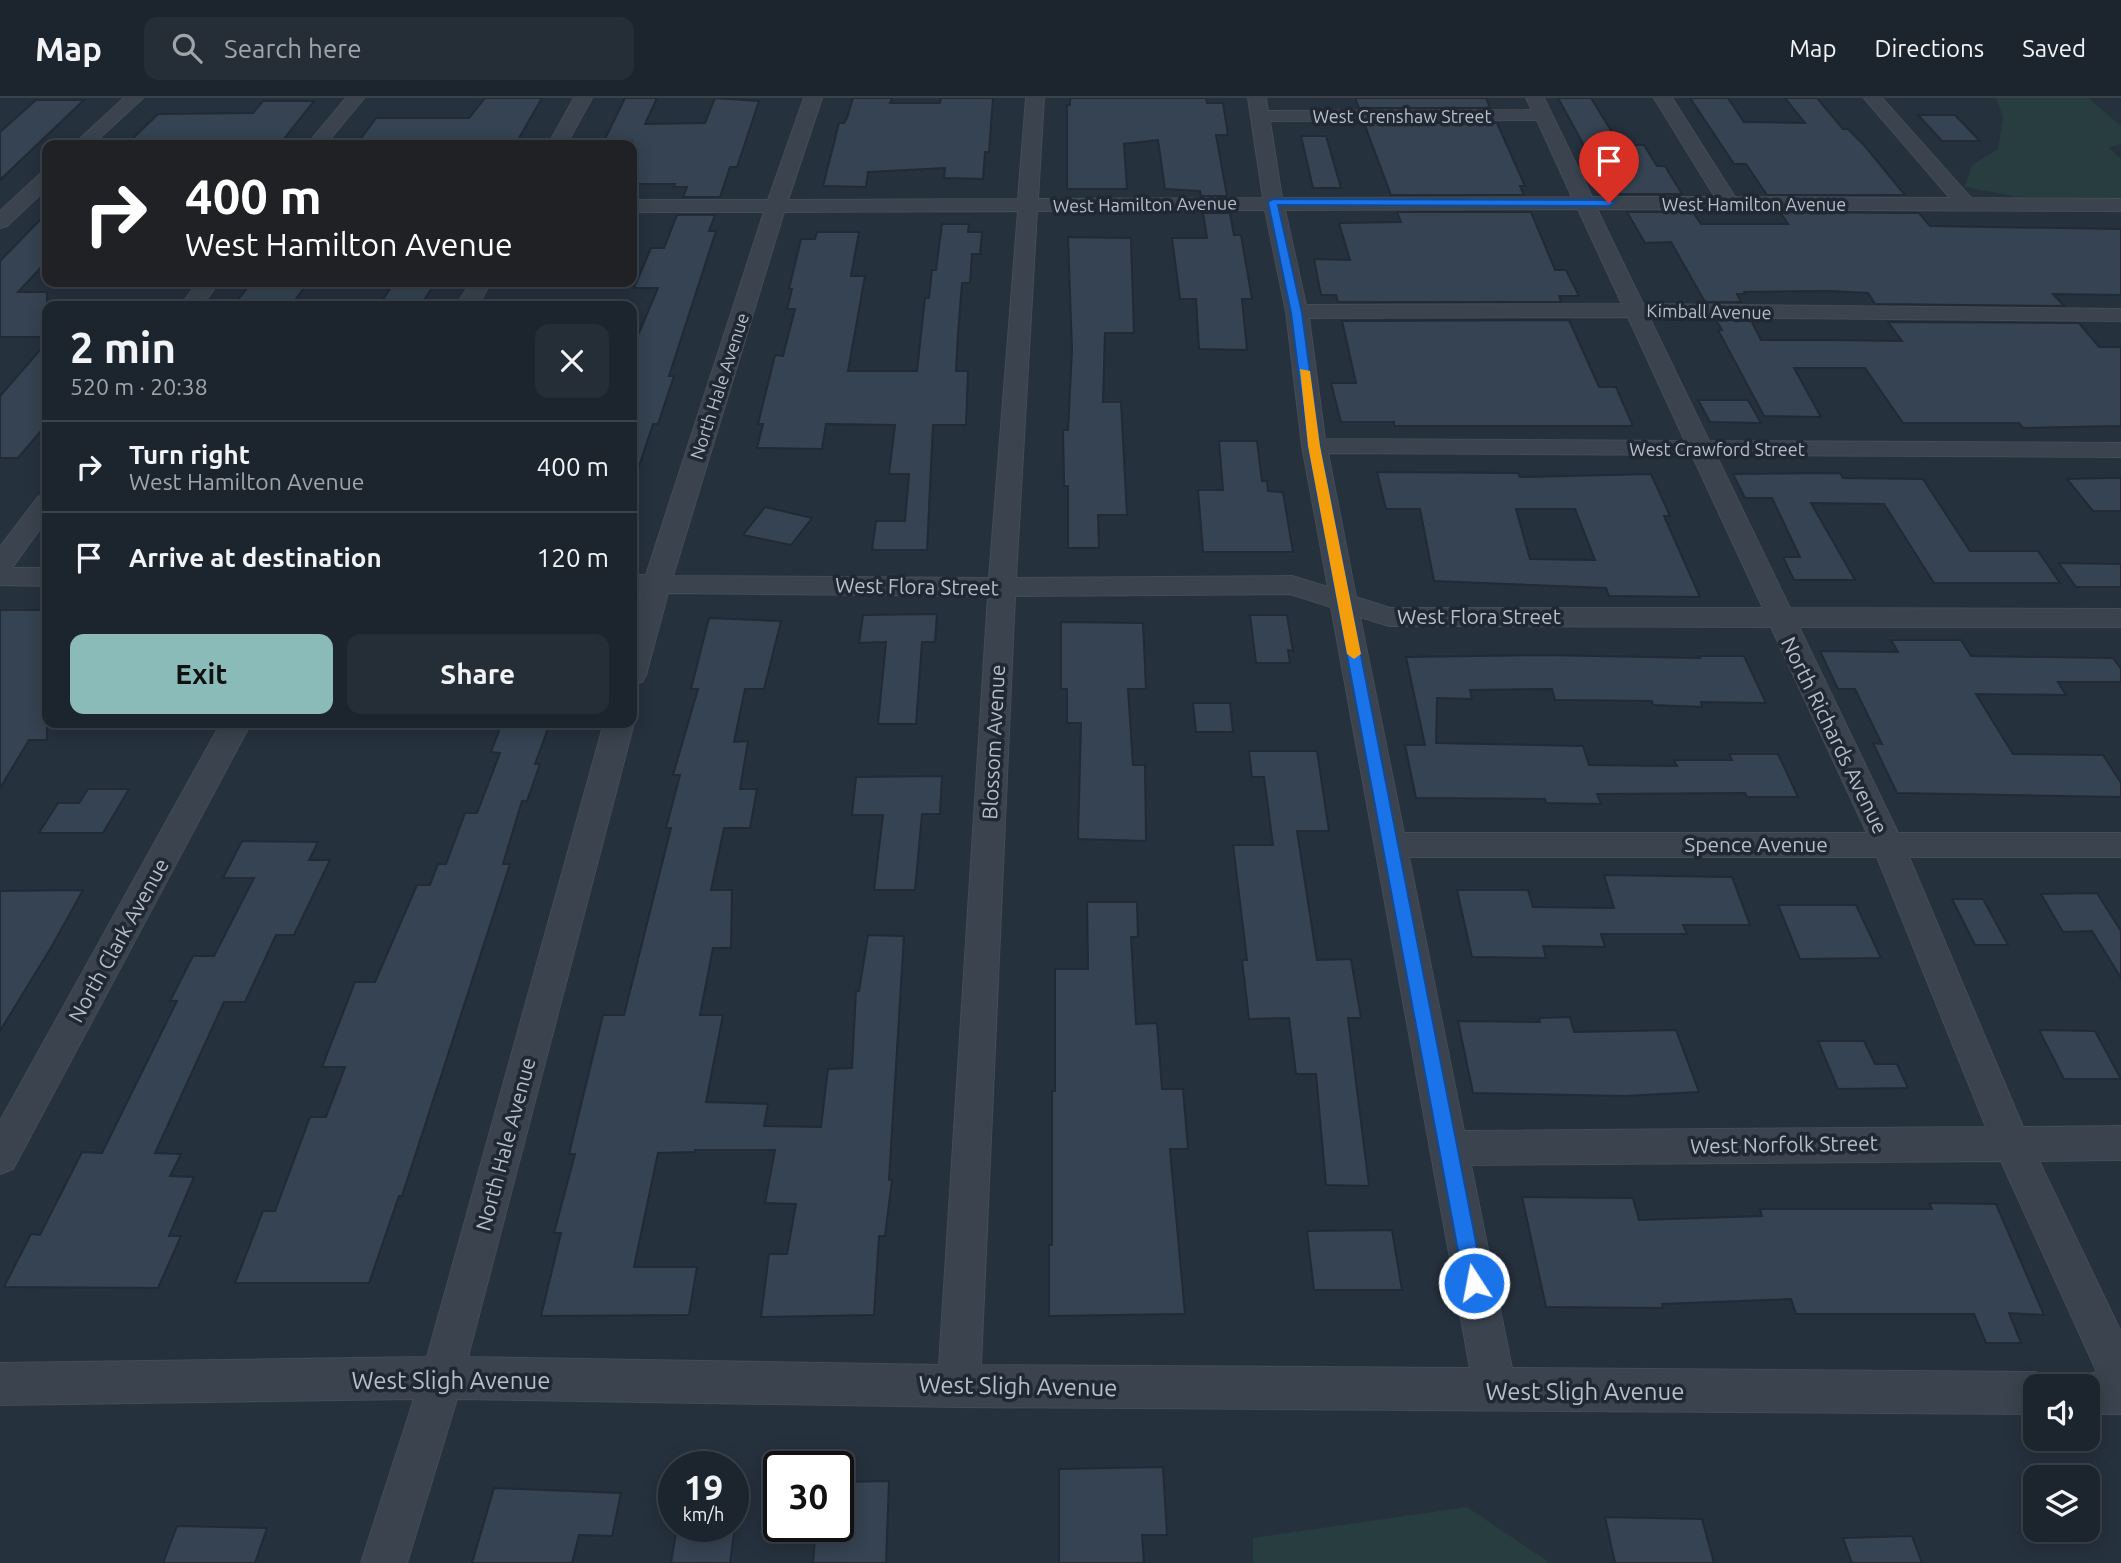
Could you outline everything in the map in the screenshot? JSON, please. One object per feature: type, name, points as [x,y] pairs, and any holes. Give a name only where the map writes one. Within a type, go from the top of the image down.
[{"type":"street","points":[[88,140],[134,98]]},
{"type":"street","points":[[320,140],[355,98]]},
{"type":"street","points":[[560,140],[583,98]]},
{"type":"street","name":"North Hale Avenue","points":[[637,637],[644,584],[813,98]]},
{"type":"street","name":"Blossom Avenue","points":[[959,1386],[1002,587],[1025,206],[1035,98]]},
{"type":"street","points":[[1663,98],[1730,205]]},
{"type":"street","points":[[1873,98],[1966,204]]},
{"type":"street","points":[[1259,107],[1273,202],[1297,313],[1314,446],[1495,1391]]},
{"type":"street","name":"West Crenshaw Street","points":[[1259,107],[1539,107]]},
{"type":"street","name":"North Richards Avenue","points":[[1539,107],[1777,615],[1888,844],[2011,1142],[2121,1378]]},
{"type":"street","points":[[0,222],[9,205],[42,182]]},
{"type":"street","name":"West Hamilton Avenue","points":[[637,206],[1025,206],[1273,202],[2121,205]]},
{"type":"street","points":[[9,205],[42,205]]},
{"type":"street","name":"Kimball Avenue","points":[[1297,313],[1635,310],[2121,315]]},
{"type":"street","name":"West Crawford Street","points":[[1314,446],[2121,450]]},
{"type":"street","points":[[0,566],[42,509]]},
{"type":"street","points":[[0,576],[42,577]]},
{"type":"street","name":"West Flora Street","points":[[644,584],[1002,587],[1292,585],[1389,617],[1777,615],[2121,618]]},
{"type":"street","name":"North Clark Avenue","points":[[0,1157],[233,728]]},
{"type":"street","name":"North Hale Avenue","points":[[384,1563],[442,1378],[618,728]]},
{"type":"street","name":"Spence Avenue","points":[[1391,845],[2121,845]]},
{"type":"street","name":"West Norfolk Street","points":[[1447,1147],[2121,1143]]},
{"type":"street","name":"West Sligh Avenue","points":[[0,1384],[442,1378],[959,1386],[2023,1393]]},
{"type":"street","points":[[2100,1393],[2121,1394]]},
{"type":"green space","points":[[1996,98],[2088,98],[2121,126],[2121,144],[2109,148],[2121,159],[2121,200],[2019,197],[1965,187],[1972,165],[1998,149],[2003,117]]},
{"type":"green space","points":[[1467,1507],[1550,1563],[1253,1563],[1253,1538]]},
{"type":"building","points":[[485,98],[542,98],[518,140],[360,140],[376,118],[469,118]]},
{"type":"building","points":[[625,98],[657,98],[645,124],[705,123],[715,98],[759,101],[737,167],[730,167],[720,197],[683,197],[687,187],[674,187],[675,184],[637,184],[637,140],[604,140]]},
{"type":"building","points":[[853,98],[892,98],[890,103],[940,103],[941,98],[993,98],[989,152],[985,152],[983,179],[944,178],[945,168],[868,172],[866,187],[823,186],[839,123],[844,123],[847,118]]},
{"type":"building","points":[[1070,98],[1206,98],[1207,103],[1223,103],[1228,135],[1216,135],[1227,196],[1201,196],[1200,191],[1165,189],[1158,140],[1124,144],[1127,189],[1067,189],[1067,105],[1070,105]]},
{"type":"building","points":[[1355,98],[1486,98],[1490,108],[1359,108]]},
{"type":"building","points":[[1558,98],[1591,98],[1620,145],[1644,145],[1657,166],[1665,166],[1682,194],[1617,194],[1592,151],[1587,151]]},
{"type":"building","points":[[1690,98],[1728,98],[1744,122],[1805,123],[1785,98],[1817,98],[1843,129],[1848,129],[1864,145],[1905,195],[1767,195],[1746,164],[1734,164]]},
{"type":"building","points":[[36,100],[84,100],[0,180],[0,132]]},
{"type":"building","points":[[263,101],[314,101],[283,140],[131,140],[158,114],[253,113]]},
{"type":"building","points":[[1918,115],[1955,115],[1980,141],[1942,141]]},
{"type":"building","points":[[1364,123],[1497,123],[1525,186],[1520,186],[1524,195],[1391,195]]},
{"type":"building","points":[[1301,136],[1326,136],[1341,188],[1313,188]]},
{"type":"building","points":[[1397,212],[1531,212],[1555,270],[1566,270],[1579,296],[1559,296],[1561,302],[1338,302],[1336,295],[1321,295],[1314,259],[1350,260],[1339,223],[1401,222]]},
{"type":"building","points":[[1627,212],[1693,212],[1701,224],[1788,224],[1780,212],[1919,213],[1930,226],[2121,229],[2121,295],[2053,294],[2064,306],[1875,304],[1868,293],[1828,291],[1744,292],[1745,294],[1737,294],[1741,302],[1705,302],[1671,242],[1645,243]]},
{"type":"building","points":[[1203,213],[1230,213],[1234,235],[1241,235],[1252,299],[1242,299],[1247,350],[1199,349],[1196,299],[1180,299],[1172,238],[1207,238]]},
{"type":"building","points":[[677,215],[715,215],[709,231],[716,231],[669,376],[674,376],[658,424],[653,424],[637,472],[637,337],[658,288],[634,288],[637,287],[651,248],[664,248]]},
{"type":"building","points":[[42,218],[42,266],[18,292],[47,292],[47,301],[42,301],[42,337],[0,337],[0,261]]},
{"type":"building","points":[[942,224],[969,224],[968,232],[982,232],[980,254],[972,254],[970,283],[962,283],[956,371],[968,371],[966,425],[933,425],[927,550],[872,550],[876,521],[905,521],[909,474],[889,474],[895,425],[826,424],[822,449],[757,448],[763,424],[758,424],[775,355],[783,356],[795,309],[787,309],[801,239],[815,239],[817,232],[859,232],[851,276],[865,276],[848,371],[917,371],[925,298],[929,298],[932,270],[936,270]]},
{"type":"building","points":[[1068,237],[1131,238],[1134,333],[1105,333],[1103,402],[1121,402],[1127,515],[1098,515],[1099,548],[1068,548],[1068,486],[1064,486],[1063,430],[1068,430],[1072,350]]},
{"type":"building","points":[[248,287],[304,287],[295,301],[237,301]]},
{"type":"building","points":[[391,287],[433,287],[423,301],[382,301]]},
{"type":"building","points":[[1569,320],[1599,387],[1616,387],[1633,426],[1394,426],[1394,422],[1341,422],[1331,383],[1356,383],[1342,321]]},
{"type":"building","points":[[1716,320],[1751,320],[1761,340],[1902,341],[1888,322],[2079,323],[2099,347],[2121,347],[2121,426],[2023,428],[2019,423],[1903,423],[1865,368],[1794,368],[1821,417],[1764,416],[1718,330],[1722,330]]},
{"type":"building","points":[[42,348],[42,430],[18,458],[0,458],[0,396]]},
{"type":"building","points":[[1698,400],[1748,400],[1761,423],[1710,422]]},
{"type":"building","points":[[1219,441],[1257,441],[1262,481],[1267,481],[1268,491],[1283,492],[1293,552],[1203,552],[1198,490],[1223,490]]},
{"type":"building","points":[[1377,472],[1518,473],[1520,477],[1651,474],[1670,516],[1664,516],[1700,597],[1609,596],[1606,588],[1434,581],[1420,509],[1386,509]],"holes":[[[1516,509],[1575,509],[1595,560],[1530,559]]]},
{"type":"building","points":[[1840,473],[1843,478],[1923,479],[1970,551],[2038,551],[2060,583],[1934,583],[1884,504],[1811,503],[1855,580],[1794,580],[1783,557],[1800,557],[1772,498],[1745,498],[1733,474]]},
{"type":"building","points":[[2121,478],[2121,511],[2093,511],[2067,479]]},
{"type":"building","points":[[765,507],[812,518],[791,545],[743,535]]},
{"type":"building","points":[[2059,563],[2121,564],[2121,587],[2076,587]]},
{"type":"building","points":[[0,610],[42,610],[42,728],[47,728],[47,740],[29,740],[0,788]]},
{"type":"building","points":[[937,614],[935,642],[922,642],[916,724],[878,724],[886,642],[859,643],[863,615]]},
{"type":"building","points":[[1250,615],[1287,615],[1293,651],[1288,650],[1290,663],[1256,663]]},
{"type":"building","points":[[709,618],[781,621],[764,689],[745,689],[734,742],[748,741],[740,789],[757,789],[750,828],[724,828],[711,890],[732,890],[731,948],[713,948],[700,1015],[723,1015],[706,1102],[768,1104],[764,1126],[821,1127],[828,1069],[852,1068],[856,991],[859,991],[868,935],[904,936],[889,1180],[892,1180],[885,1236],[879,1236],[874,1315],[761,1317],[769,1254],[787,1254],[796,1204],[765,1203],[775,1150],[695,1150],[658,1153],[634,1267],[697,1267],[689,1315],[541,1316],[561,1233],[554,1233],[575,1154],[569,1154],[603,1015],[624,1015],[671,828],[666,828],[680,775],[673,775],[698,689],[691,689]]},
{"type":"building","points":[[1061,622],[1143,623],[1146,689],[1128,689],[1133,765],[1145,765],[1146,841],[1078,839],[1081,723],[1067,723],[1067,689],[1061,689]]},
{"type":"building","points":[[1891,640],[1961,640],[1971,656],[2113,658],[2121,669],[2121,682],[2058,682],[2066,695],[1976,694],[2013,754],[2103,755],[2121,783],[2121,797],[1897,793],[1873,743],[1882,744],[1855,689],[1838,689],[1820,651],[1898,652]]},
{"type":"building","points":[[1542,655],[1700,658],[1699,656],[1744,656],[1766,703],[1701,702],[1702,707],[1653,705],[1652,701],[1555,700],[1552,689],[1470,690],[1472,699],[1437,698],[1436,743],[1583,746],[1589,765],[1677,766],[1674,760],[1732,760],[1729,754],[1778,754],[1798,797],[1747,797],[1745,793],[1597,794],[1601,804],[1546,803],[1545,799],[1416,798],[1405,745],[1425,745],[1406,657]]},
{"type":"building","points":[[1193,703],[1230,703],[1233,732],[1196,732]]},
{"type":"building","points":[[500,728],[548,728],[535,764],[540,764],[527,801],[522,801],[503,864],[510,864],[402,1196],[399,1196],[369,1283],[235,1283],[263,1211],[275,1211],[310,1117],[326,1117],[345,1067],[322,1067],[355,982],[375,982],[417,885],[430,885],[438,864],[446,864],[465,813],[477,813],[500,753],[491,752]]},
{"type":"building","points":[[1249,751],[1317,751],[1329,831],[1297,831],[1317,960],[1351,959],[1361,1018],[1348,1018],[1369,1186],[1326,1185],[1316,1074],[1296,1074],[1289,1018],[1249,1019],[1242,960],[1247,960],[1233,845],[1273,845],[1264,777],[1252,777]]},
{"type":"building","points":[[942,776],[940,814],[922,814],[915,890],[874,890],[883,815],[852,815],[856,777]]},
{"type":"building","points":[[88,789],[129,789],[103,833],[39,833],[58,803],[79,803]]},
{"type":"building","points":[[242,841],[318,842],[309,860],[330,860],[294,935],[276,935],[245,1002],[224,1002],[155,1153],[181,1154],[170,1176],[194,1177],[169,1236],[181,1236],[158,1288],[4,1287],[31,1234],[40,1235],[82,1152],[102,1153],[177,1001],[170,1001],[193,956],[214,956],[254,878],[223,878]]},
{"type":"building","points":[[1604,875],[1732,877],[1750,925],[1683,925],[1687,934],[1601,934],[1605,947],[1543,946],[1546,958],[1472,957],[1457,890],[1528,890],[1533,907],[1614,908]]},
{"type":"building","points":[[83,890],[52,946],[0,1031],[0,891]]},
{"type":"building","points":[[2097,893],[2121,931],[2121,978],[2092,931],[2063,932],[2041,894]]},
{"type":"building","points":[[1952,899],[1983,899],[2008,945],[1975,945]]},
{"type":"building","points":[[1087,902],[1137,902],[1138,937],[1131,937],[1136,1024],[1157,1023],[1162,1089],[1183,1089],[1188,1149],[1170,1149],[1185,1314],[1049,1316],[1052,1091],[1055,1091],[1055,969],[1088,969]]},
{"type":"building","points":[[1778,905],[1856,905],[1881,958],[1800,959]]},
{"type":"building","points":[[1570,1017],[1574,1032],[1676,1030],[1699,1092],[1625,1096],[1473,1093],[1458,1021],[1540,1022],[1539,1018]]},
{"type":"building","points":[[2039,1030],[2095,1031],[2121,1079],[2064,1079]]},
{"type":"building","points":[[1818,1041],[1864,1041],[1875,1064],[1897,1064],[1908,1088],[1838,1089]]},
{"type":"building","points":[[1522,1197],[1633,1198],[1639,1220],[1762,1216],[1760,1209],[1932,1209],[1929,1203],[1996,1204],[2044,1315],[2009,1313],[2021,1343],[1986,1343],[1974,1314],[1796,1314],[1791,1299],[1662,1304],[1663,1308],[1546,1307]]},
{"type":"building","points":[[1392,1230],[1402,1290],[1314,1290],[1307,1231]]},
{"type":"building","points":[[1163,1467],[1167,1535],[1142,1535],[1144,1563],[1059,1563],[1059,1469]]},
{"type":"building","points":[[889,1481],[886,1563],[813,1563],[815,1542],[854,1542],[854,1482]]},
{"type":"building","points":[[494,1488],[621,1493],[612,1536],[579,1535],[572,1563],[472,1563]]},
{"type":"building","points":[[1605,1517],[1702,1519],[1714,1563],[1615,1563]]},
{"type":"building","points":[[177,1526],[267,1528],[255,1563],[163,1563]]},
{"type":"building","points":[[1912,1536],[1922,1563],[1852,1563],[1843,1538]]},
{"type":"building","points":[[674,1542],[733,1542],[730,1563],[671,1563]]},
{"type":"slow traffic","points":[[1304,371],[1314,446],[1354,654]]},
{"type":"route","points":[[1474,1283],[1314,446],[1297,313],[1273,202],[1609,203]]}]
